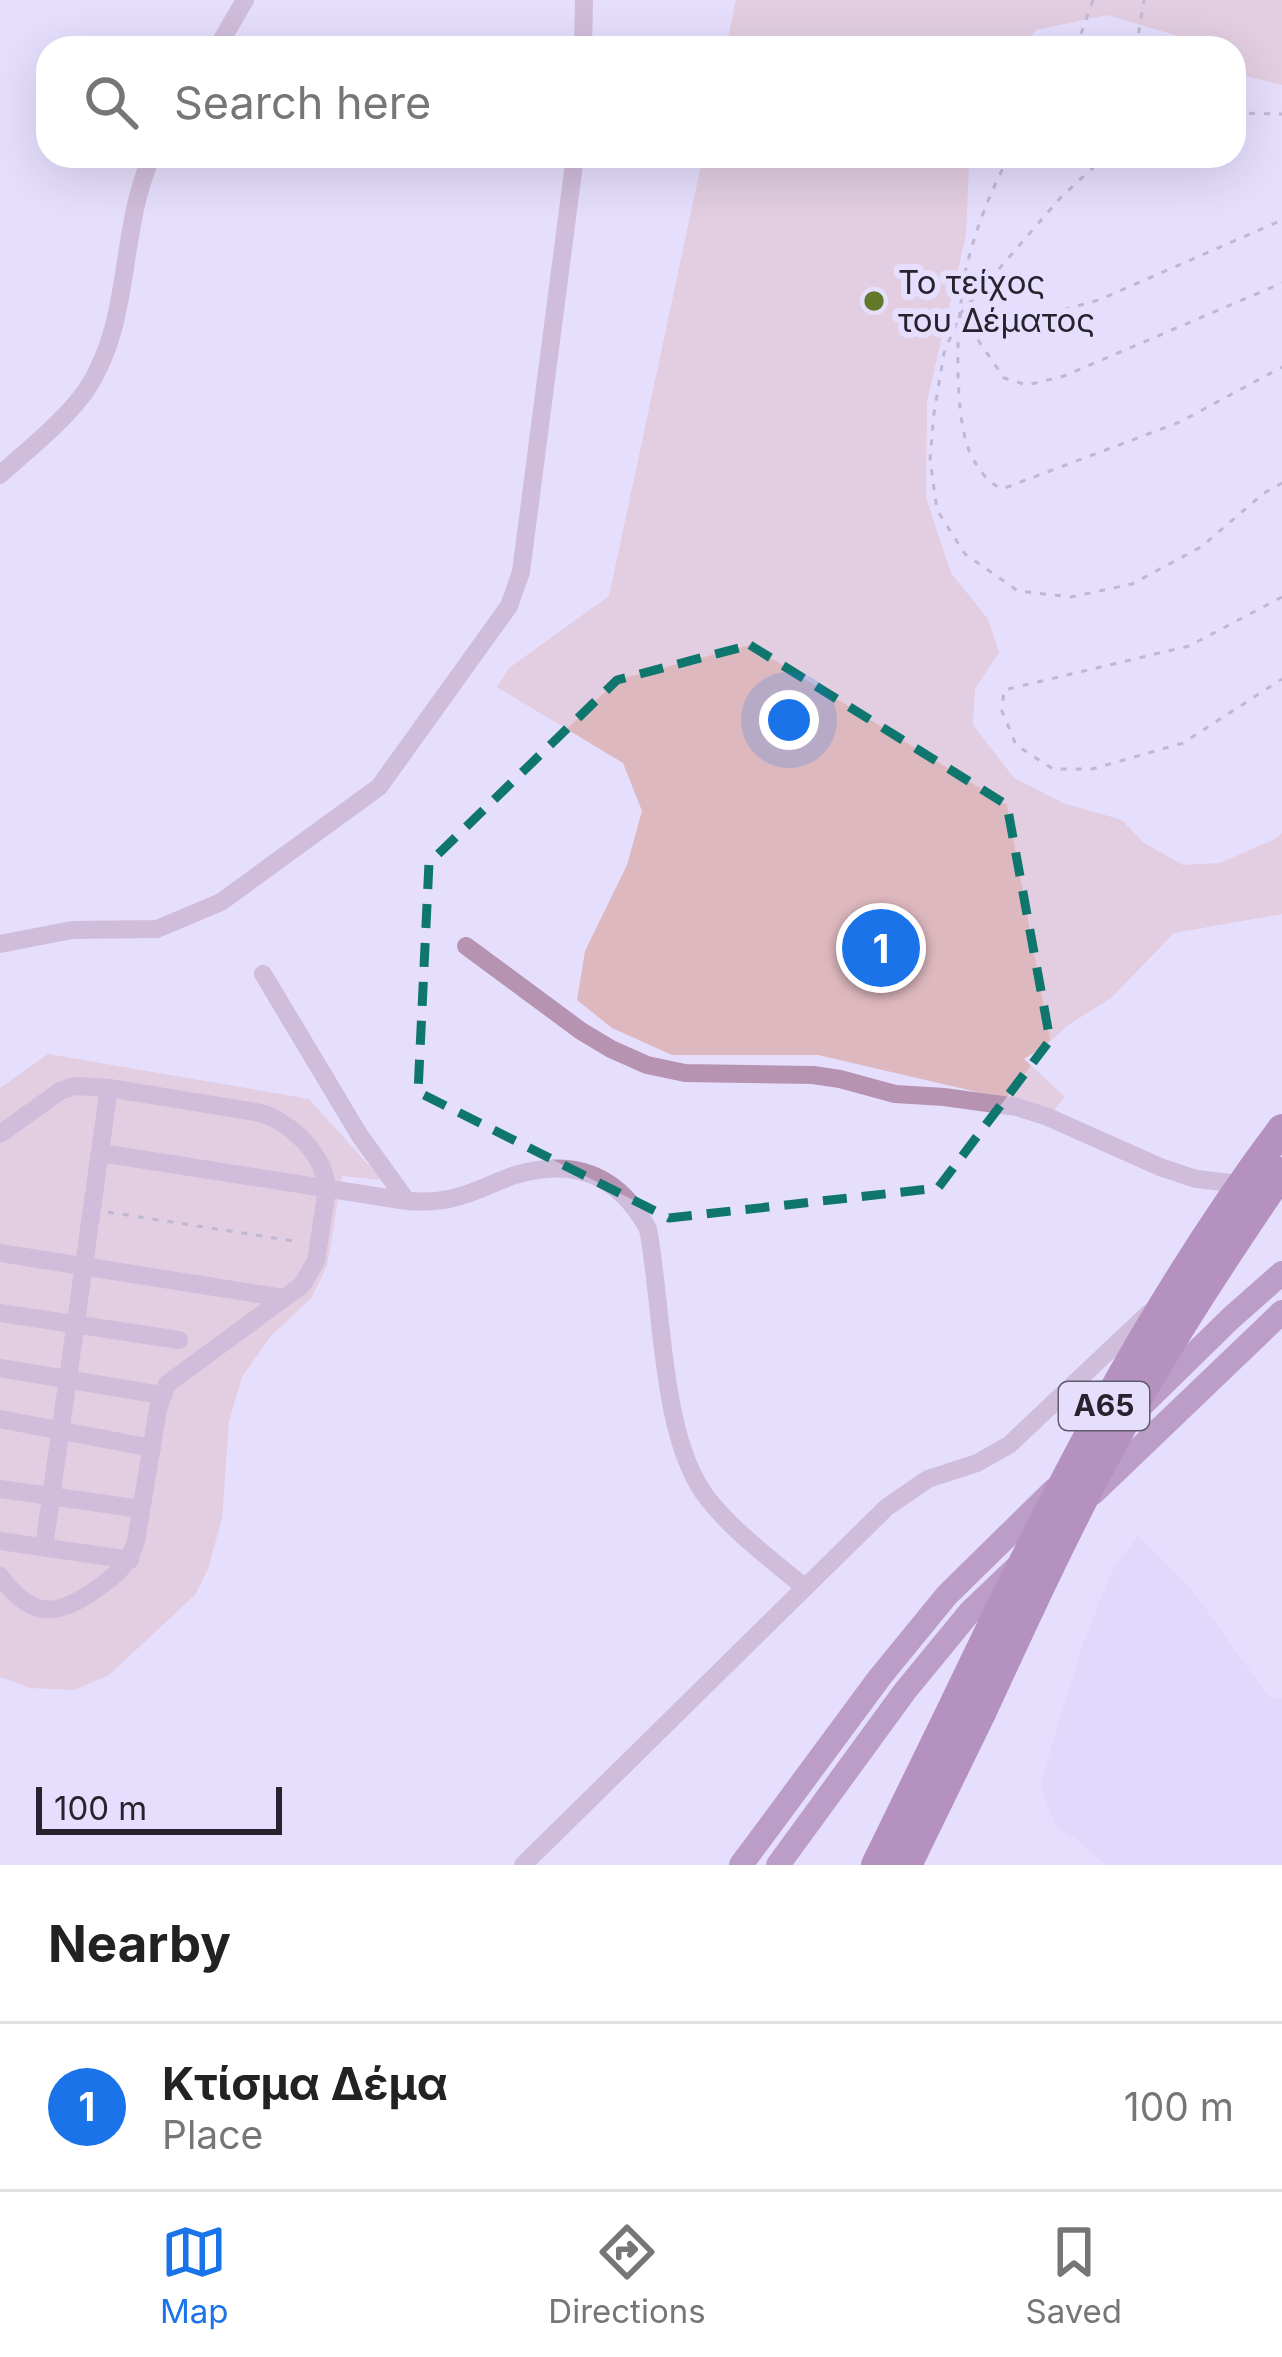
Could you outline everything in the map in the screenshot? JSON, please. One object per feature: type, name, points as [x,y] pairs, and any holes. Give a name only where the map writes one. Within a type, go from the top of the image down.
[{"type":"highway","name":"Α65","points":[[908,1865],[1042,1523],[1124,1369],[1217,1220],[1282,1129]]},
{"type":"highway","name":"Α65","points":[[876,1865],[1191,1310],[1282,1172]]},
{"type":"main road","points":[[741,1865],[947,1594],[1282,1273]]},
{"type":"main road","points":[[778,1865],[905,1691],[969,1613],[1282,1312]]},
{"type":"street","points":[[224,36],[245,0]]},
{"type":"street","points":[[583,36],[584,0]]},
{"type":"street","points":[[0,475],[85,392],[103,359],[114,330],[134,212],[147,168]]},
{"type":"street","points":[[0,944],[72,930],[157,928],[220,902],[379,787],[456,683],[509,606],[521,572],[572,168]]},
{"type":"street","points":[[466,946],[581,1031],[647,1064],[685,1073],[813,1075],[895,1094],[1017,1107],[1196,1179],[1282,1189],[1009,1445],[910,1489],[887,1507],[523,1865]]},
{"type":"street","points":[[262,974],[406,1201]]},
{"type":"street","points":[[0,1134],[60,1091],[74,1086],[109,1088],[277,1119],[291,1127],[311,1153],[326,1177],[327,1189],[320,1245],[302,1285],[176,1375],[161,1395],[130,1560],[77,1603],[51,1611],[24,1603],[0,1576]]},
{"type":"street","points":[[44,1547],[109,1088]]},
{"type":"street","points":[[101,1153],[406,1201],[456,1198],[512,1176],[556,1167],[597,1176],[622,1192],[648,1229],[675,1428],[688,1464],[705,1496],[730,1523],[804,1587]]},
{"type":"street","points":[[0,1253],[284,1298]]},
{"type":"street","points":[[0,1313],[179,1340]]},
{"type":"street","points":[[0,1368],[161,1395]]},
{"type":"street","points":[[0,1419],[152,1448]]},
{"type":"street","points":[[0,1489],[141,1510]]},
{"type":"street","points":[[0,1541],[130,1560]]},
{"type":"path","points":[[1080,36],[1093,0]]},
{"type":"path","points":[[1138,36],[1144,0]]},
{"type":"path","points":[[1246,113],[1282,114]]},
{"type":"path","points":[[1003,168],[967,262],[960,314],[960,406],[969,452],[988,482],[1002,489],[1180,422],[1282,367]]},
{"type":"path","points":[[1093,168],[1062,196],[960,314],[944,352],[934,413],[930,459],[937,510],[964,554],[1018,591],[1071,597],[1132,584],[1201,547],[1282,483]]},
{"type":"path","points":[[982,287],[1006,311],[1041,316],[1099,300],[1282,220]]},
{"type":"path","points":[[960,314],[1004,378],[1027,385],[1064,376],[1282,283]]},
{"type":"path","points":[[1282,597],[1190,646],[1004,690],[1002,711],[1016,746],[1053,769],[1092,769],[1183,743],[1282,679]]},
{"type":"path","points":[[93,1210],[320,1245]]},
{"type":"highlighted area","points":[[750,645],[1007,805],[1050,1040],[938,1188],[669,1218],[418,1092],[429,863],[617,680]]},
{"type":"shaded area","points":[[736,0],[1282,0],[1282,85],[1246,76],[1246,36],[1177,36],[1107,15],[1036,30],[1031,36],[728,36]]},
{"type":"shaded area","points":[[700,168],[969,168],[966,235],[927,401],[926,498],[951,573],[988,619],[999,652],[975,689],[973,725],[1014,778],[1063,803],[1122,820],[1144,843],[1183,865],[1220,863],[1282,833],[1282,914],[1174,933],[1112,997],[1024,1059],[1065,1097],[1054,1110],[818,1055],[672,1055],[612,1028],[577,1000],[585,951],[627,865],[642,811],[623,763],[497,687],[509,668],[609,596]]},
{"type":"shaded area","points":[[48,1054],[309,1099],[382,1180],[342,1176],[327,1266],[311,1298],[271,1336],[242,1377],[229,1421],[222,1518],[208,1569],[195,1595],[109,1675],[74,1690],[30,1688],[0,1677],[0,1088]]},
{"type":"shaded area","points":[[1138,1535],[1192,1590],[1269,1697],[1282,1698],[1282,1865],[1106,1865],[1056,1827],[1040,1785],[1081,1649],[1111,1573]]},
{"type":"place","name":"Το τείχος του Δέματος","points":[[874,301]]},
{"type":"place","name":"Κτίσμα Δέμα","points":[[881,948]]}]
